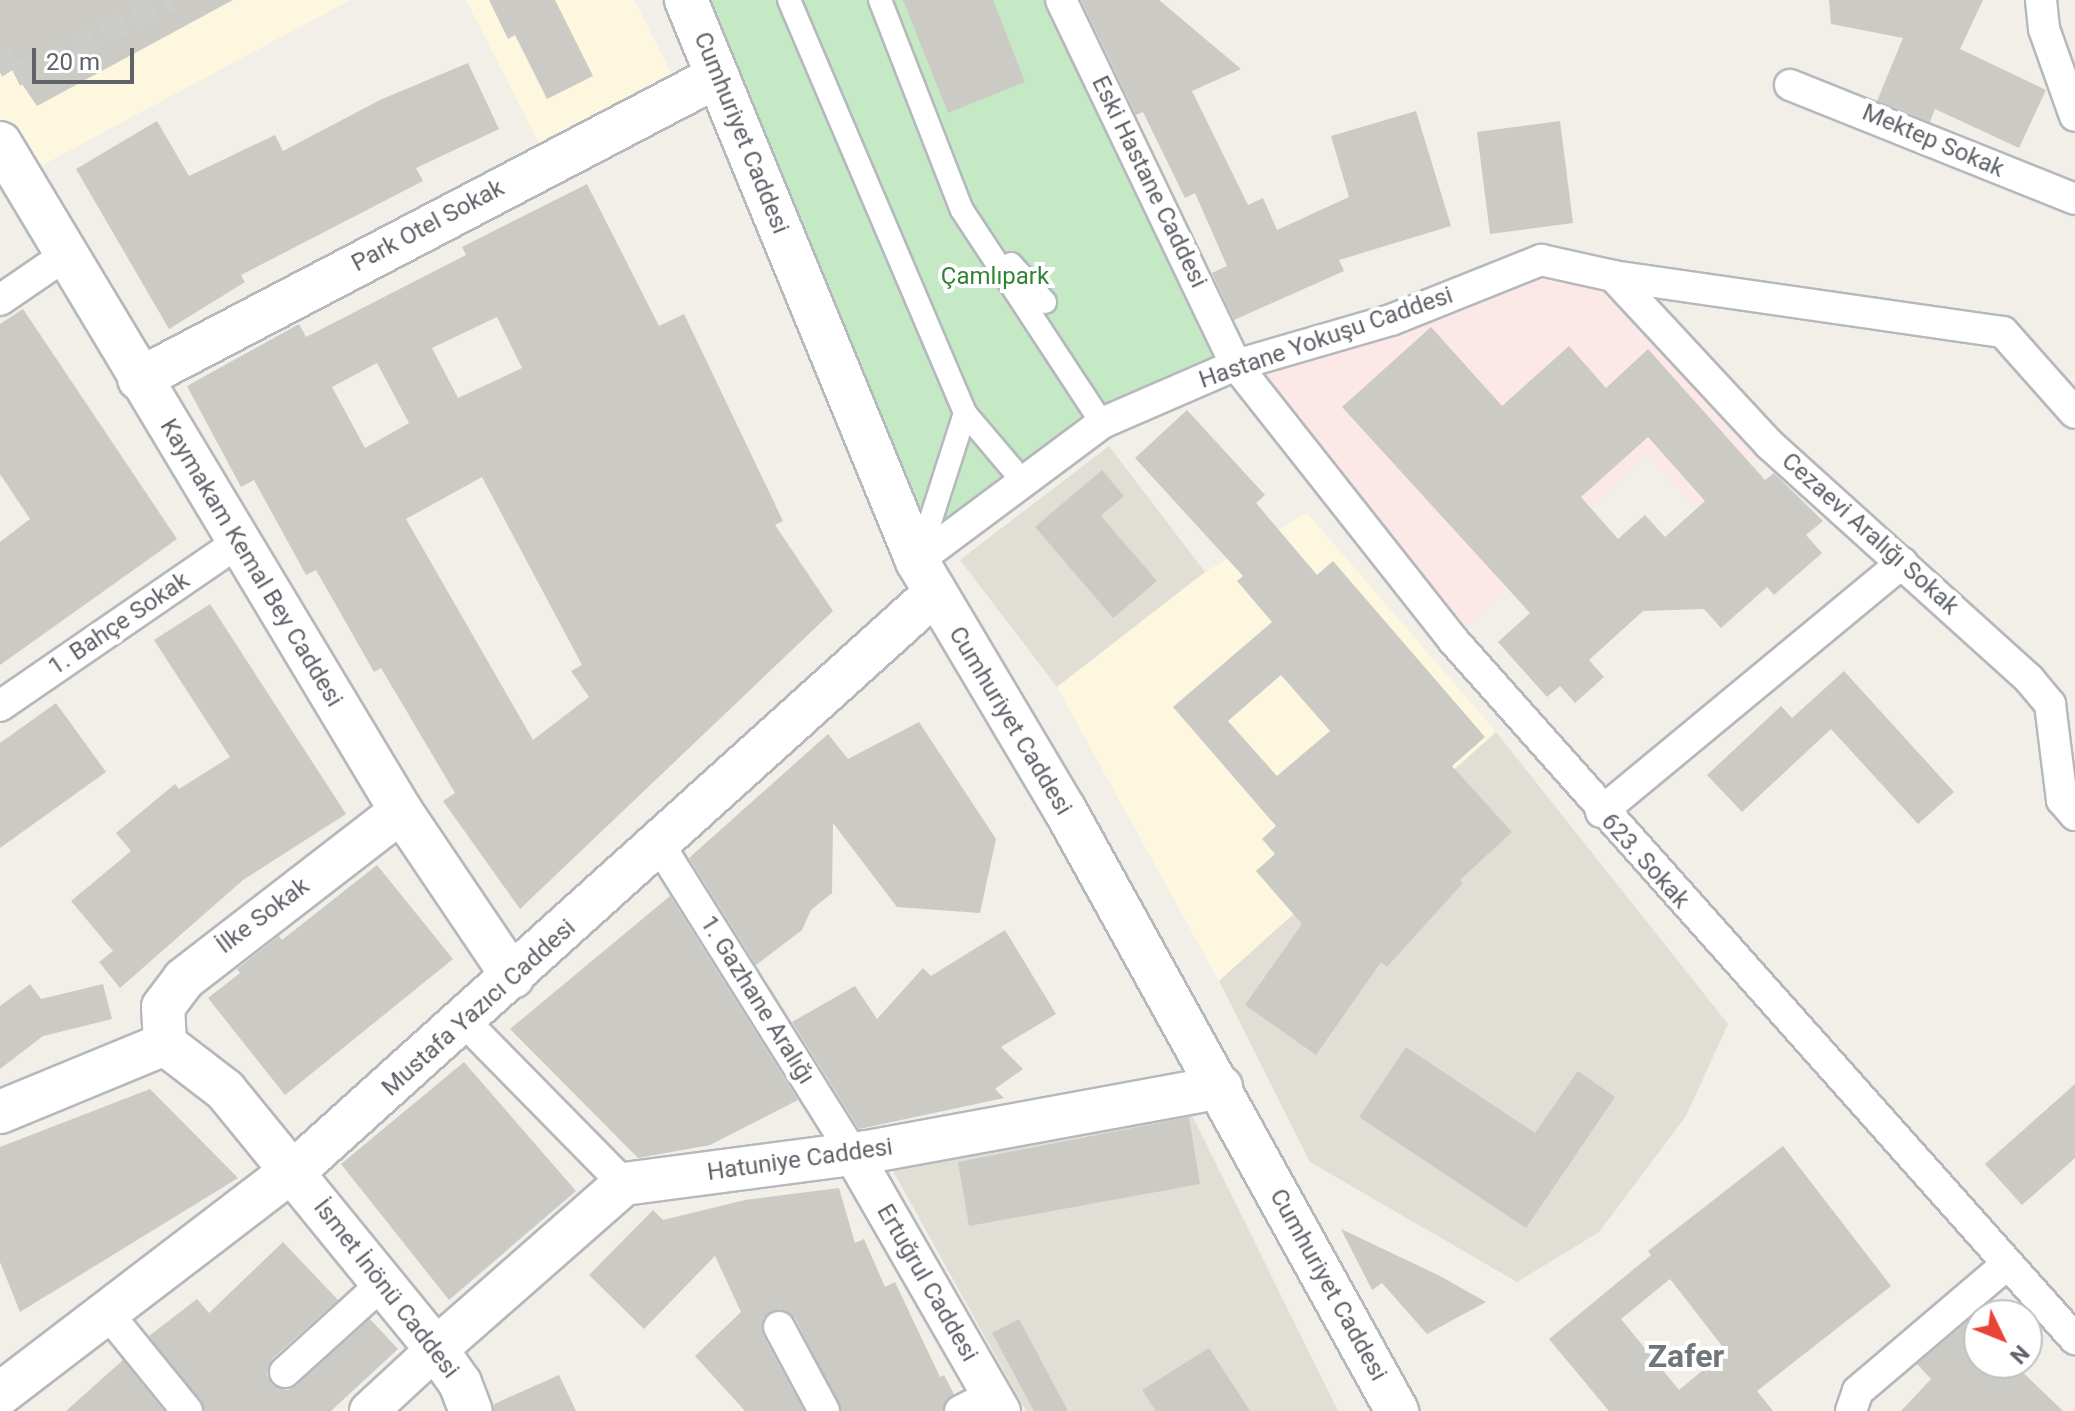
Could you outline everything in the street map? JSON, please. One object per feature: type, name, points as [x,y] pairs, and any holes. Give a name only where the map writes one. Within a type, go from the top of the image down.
[{"type":"main road","name":"Cumhuriyet Caddesi","points":[[686,0],[925,577],[1065,810],[1221,1087],[1397,1411]]},
{"type":"main road","name":"Park Otel Sokak","points":[[139,379],[718,76]]},
{"type":"main road","name":"Kaymakam Kemal Bey Caddesi","points":[[0,143],[70,252],[139,379],[401,811],[513,977]]},
{"type":"main road","name":"Mustafa Yazıcı Caddesi","points":[[0,1394],[105,1310],[292,1172],[465,1022],[660,846],[925,577]]},
{"type":"main road","name":"İlke Sokak","points":[[165,1044],[163,1007],[184,979],[401,811]]},
{"type":"main road","points":[[0,1112],[165,1044]]},
{"type":"main road","name":"İsmet İnönü Caddesi","points":[[165,1044],[225,1090],[436,1349],[460,1383],[471,1411]]},
{"type":"main road","name":"Hatuniye Caddesi","points":[[624,1184],[853,1154],[1221,1087]]},
{"type":"main road","points":[[436,1349],[624,1184]]},
{"type":"street","points":[[789,0],[965,413],[1021,479]]},
{"type":"street","points":[[880,0],[962,210],[1102,423]]},
{"type":"street","name":"Eski Hastane Caddesi","points":[[1061,0],[1236,365]]},
{"type":"street","points":[[2041,0],[2044,29],[2075,116]]},
{"type":"street","name":"Mektep Sokak","points":[[1790,85],[2075,199]]},
{"type":"street","points":[[962,210],[1045,302]]},
{"type":"street","points":[[0,300],[70,252]]},
{"type":"street","name":"Hastane Yokuşu Caddesi","points":[[925,577],[1021,479],[1102,423],[1236,365],[1391,320],[1541,260],[1613,276],[2003,332],[2075,413]]},
{"type":"street","name":"Cezaevi Aralığı Sokak","points":[[1613,276],[1769,444],[1902,563],[2050,704],[2062,800],[2075,815]]},
{"type":"street","name":"623. Sokak","points":[[1236,365],[1453,640],[1601,812],[2075,1339]]},
{"type":"street","points":[[925,577],[965,413]]},
{"type":"street","name":"1. Bahçe Sokak","points":[[0,706],[237,543]]},
{"type":"street","points":[[1601,812],[1902,563]]},
{"type":"street","name":"1. Gazhane Aralığı","points":[[660,846],[853,1154]]},
{"type":"street","points":[[465,1022],[624,1184]]},
{"type":"street","name":"Ertuğrul Caddesi","points":[[853,1154],[984,1405]]},
{"type":"street","points":[[1851,1411],[1858,1391],[2007,1264]]},
{"type":"street","points":[[285,1372],[383,1283]]},
{"type":"street","points":[[105,1310],[187,1411]]},
{"type":"street","points":[[779,1327],[824,1411]]},
{"type":"street","points":[[369,1411],[436,1349]]},
{"type":"shaded area","points":[[0,0],[350,0],[22,176],[0,143]]},
{"type":"shaded area","points":[[466,0],[634,0],[680,90],[546,157]]},
{"type":"shaded area","points":[[1541,260],[1613,276],[1769,444],[1699,510],[1647,455],[1453,640],[1236,365]]},
{"type":"shaded area","points":[[1109,446],[1205,572],[1057,687],[960,560]]},
{"type":"shaded area","points":[[1307,513],[1496,732],[1219,981],[1057,687],[960,560],[1105,649],[1205,572]]},
{"type":"shaded area","points":[[1496,732],[1728,1024],[1686,1116],[1599,1232],[1517,1282],[1310,1162],[1219,981]]},
{"type":"shaded area","points":[[1192,1115],[1338,1411],[1026,1411],[888,1162]]},
{"type":"green space","name":"Çamlıpark","points":[[686,0],[1061,0],[1236,365],[1102,423],[917,561]]},
{"type":"building","points":[[0,0],[233,0],[37,106],[0,52]]},
{"type":"building","points":[[489,0],[555,0],[593,76],[547,99],[515,35],[508,39]]},
{"type":"building","points":[[903,0],[993,0],[1025,82],[948,113]]},
{"type":"building","points":[[1081,0],[1159,0],[1241,69],[1192,91],[1248,205],[1263,198],[1277,230],[1349,197],[1331,136],[1416,111],[1451,226],[1339,260],[1344,271],[1234,320],[1212,273],[1227,266],[1195,193],[1185,198],[1143,112],[1136,115]]},
{"type":"building","points":[[1829,0],[1983,0],[1960,49],[2046,90],[2019,148],[1935,109],[1930,122],[1877,101],[1903,38],[1831,24]]},
{"type":"building","points":[[468,63],[499,129],[416,168],[423,181],[241,275],[245,282],[169,329],[76,169],[157,121],[189,176],[275,135],[283,151],[380,100]]},
{"type":"building","points":[[1560,121],[1573,223],[1490,234],[1477,132]]},
{"type":"building","points":[[587,184],[659,326],[684,314],[783,521],[775,525],[833,611],[520,909],[443,801],[455,793],[381,668],[374,672],[316,570],[306,575],[254,480],[241,487],[187,386],[299,324],[306,337],[466,255],[462,247]],"holes":[[[497,317],[522,368],[458,398],[432,348]],[[377,363],[409,423],[365,448],[332,387]],[[482,477],[582,665],[571,671],[589,697],[533,740],[406,519]]]},
{"type":"building","points":[[23,309],[177,539],[0,665],[0,542],[30,519],[0,474],[0,324]]},
{"type":"building","points":[[1431,327],[1502,406],[1569,346],[1606,388],[1648,349],[1765,480],[1774,473],[1823,521],[1806,535],[1822,553],[1774,595],[1767,587],[1721,628],[1704,609],[1643,611],[1589,660],[1604,677],[1575,703],[1560,686],[1547,697],[1498,642],[1530,613],[1342,407]],"holes":[[[1648,437],[1705,501],[1665,537],[1645,515],[1618,539],[1581,497]]]},
{"type":"building","points":[[1187,410],[1265,495],[1256,503],[1317,575],[1333,561],[1485,737],[1452,766],[1512,832],[1460,880],[1463,883],[1387,967],[1381,962],[1316,1055],[1245,1005],[1302,924],[1256,871],[1275,854],[1262,839],[1276,826],[1173,707],[1272,622],[1237,581],[1243,576],[1135,458]],"holes":[[[1281,675],[1330,731],[1277,776],[1228,721]]]},
{"type":"building","points":[[1102,470],[1124,496],[1101,516],[1157,581],[1113,618],[1035,527]]},
{"type":"building","points":[[210,604],[346,814],[243,880],[120,988],[99,962],[113,951],[71,901],[131,851],[116,833],[175,784],[179,789],[230,757],[154,640]]},
{"type":"building","points":[[1844,671],[1954,792],[1918,824],[1831,729],[1742,812],[1707,775],[1781,706],[1792,718]]},
{"type":"building","points":[[56,703],[106,772],[0,848],[0,743]]},
{"type":"building","points":[[919,722],[996,839],[980,913],[897,907],[833,823],[832,893],[811,910],[802,930],[756,965],[689,858],[828,734],[848,759]]},
{"type":"building","points":[[377,865],[453,959],[285,1095],[208,998],[240,973],[237,969],[279,936],[282,940]]},
{"type":"building","points":[[670,896],[798,1100],[710,1145],[638,1158],[510,1029]]},
{"type":"building","points":[[1005,930],[1056,1014],[1001,1047],[1023,1069],[995,1089],[1004,1098],[859,1129],[792,1022],[855,986],[877,1019],[923,968],[931,976]]},
{"type":"building","points":[[30,984],[41,999],[103,984],[112,1019],[43,1036],[0,1069],[0,1006]]},
{"type":"building","points":[[1406,1047],[1535,1133],[1578,1071],[1615,1097],[1526,1228],[1359,1117]]},
{"type":"building","points":[[464,1062],[576,1191],[449,1300],[341,1164]]},
{"type":"building","points":[[2075,1084],[2075,1158],[2022,1205],[1985,1164]]},
{"type":"building","points":[[150,1089],[238,1178],[20,1312],[0,1262],[0,1147]]},
{"type":"building","points":[[1189,1117],[1200,1184],[969,1226],[958,1162]]},
{"type":"building","points":[[1783,1146],[1891,1286],[1757,1391],[1773,1411],[1609,1411],[1549,1339],[1651,1255],[1648,1251]],"holes":[[[1670,1279],[1726,1351],[1679,1390],[1621,1319]]]},
{"type":"building","points":[[839,1188],[855,1243],[864,1239],[885,1287],[895,1282],[940,1377],[944,1375],[954,1394],[942,1411],[842,1411],[795,1318],[779,1309],[763,1318],[763,1335],[804,1411],[745,1411],[695,1356],[741,1312],[715,1256],[644,1329],[589,1275],[653,1210],[663,1220],[745,1200]]},
{"type":"building","points":[[1341,1229],[1440,1276],[1486,1302],[1427,1334],[1382,1283],[1372,1290]]},
{"type":"building","points":[[283,1242],[338,1300],[272,1359],[267,1375],[272,1385],[288,1390],[296,1386],[370,1319],[398,1349],[331,1411],[205,1411],[149,1336],[197,1299],[209,1313]]},
{"type":"building","points":[[1019,1319],[1068,1411],[1034,1411],[992,1333]]},
{"type":"building","points":[[1963,1325],[1963,1379],[2030,1379],[2063,1411],[1901,1411],[1931,1379],[1917,1364]]},
{"type":"building","points":[[1209,1348],[1250,1411],[1156,1411],[1142,1390]]},
{"type":"building","points":[[123,1360],[164,1411],[66,1411]]},
{"type":"building","points":[[559,1375],[576,1411],[494,1411],[494,1404]]},
{"type":"tunnel","points":[[0,52],[15,76],[170,0]]},
{"type":"district","name":"Zafer","points":[[1686,1356]]}]
